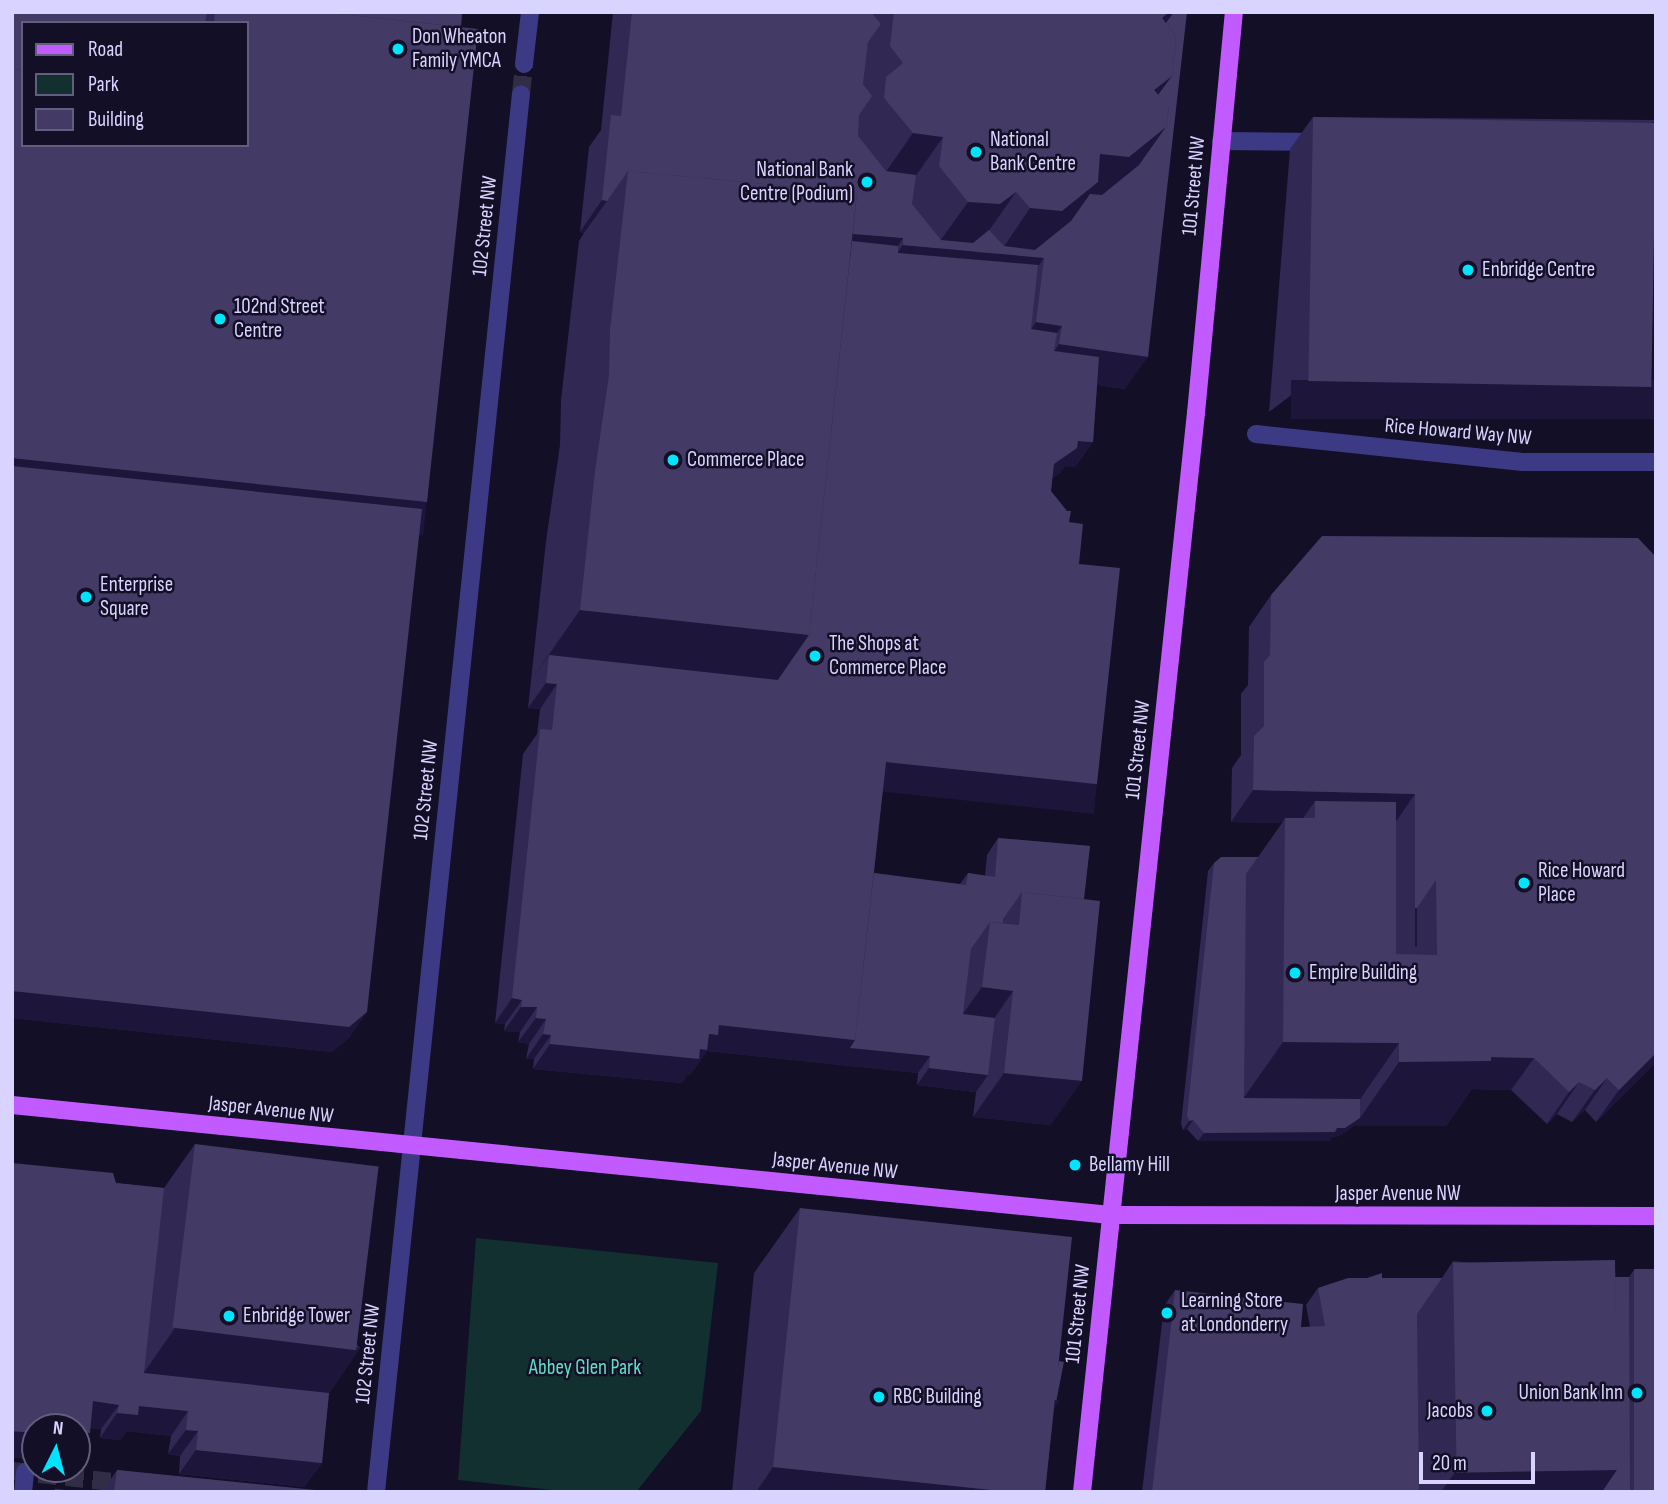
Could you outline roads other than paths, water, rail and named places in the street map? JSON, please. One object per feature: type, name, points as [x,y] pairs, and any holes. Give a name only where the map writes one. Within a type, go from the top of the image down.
[{"type":"main road","name":"101 Street NW","points":[[1082,1492],[1196,413],[1234,12]]},
{"type":"main road","name":"Jasper Avenue NW","points":[[12,1105],[1111,1215],[1656,1216]]},
{"type":"street","points":[[524,64],[530,12]]},
{"type":"street","name":"102 Street NW","points":[[376,1492],[521,93]]},
{"type":"street","points":[[1221,141],[1342,142]]},
{"type":"street","name":"Rice Howard Way NW","points":[[1256,434],[1523,463],[1656,462]]},
{"type":"tunnel","points":[[521,94],[524,64]]},
{"type":"tunnel","points":[[12,1471],[131,1484]]},
{"type":"place","name":"Don Wheaton Family YMCA","points":[[398,49]]},
{"type":"place","name":"National Bank Centre","points":[[976,152]]},
{"type":"place","name":"National Bank Centre (Podium)","points":[[867,182]]},
{"type":"place","name":"Enbridge Centre","points":[[1468,270]]},
{"type":"place","name":"102nd Street Centre","points":[[220,319]]},
{"type":"place","name":"Commerce Place","points":[[673,460]]},
{"type":"place","name":"Enterprise Square","points":[[86,597]]},
{"type":"place","name":"The Shops at Commerce Place","points":[[815,656]]},
{"type":"place","name":"Rice Howard Place","points":[[1524,883]]},
{"type":"place","name":"Empire Building","points":[[1295,973]]},
{"type":"place","name":"Bellamy Hill","points":[[1075,1165]]},
{"type":"place","name":"Learning Store at Londonderry","points":[[1167,1313]]},
{"type":"place","name":"Enbridge Tower","points":[[229,1316]]},
{"type":"place","name":"Union Bank Inn","points":[[1637,1393]]},
{"type":"place","name":"RBC Building","points":[[879,1397]]},
{"type":"place","name":"Jacobs","points":[[1487,1411]]},
{"type":"park label","name":"Abbey Glen Park","points":[[585,1368]]}]
